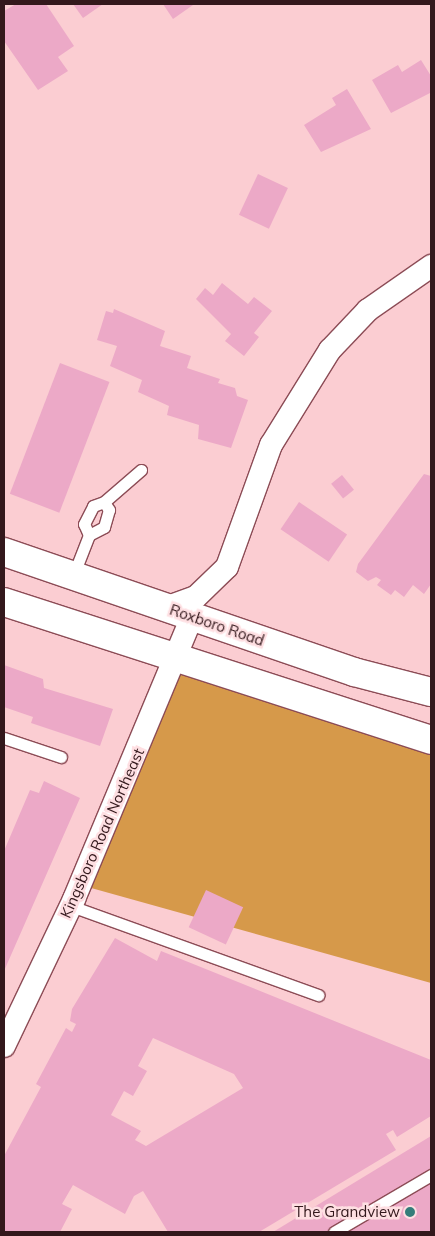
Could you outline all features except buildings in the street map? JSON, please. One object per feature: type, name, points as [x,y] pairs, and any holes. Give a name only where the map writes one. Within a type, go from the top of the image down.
[{"type":"main road","name":"Roxboro Road","points":[[4,552],[354,672],[431,692]]},
{"type":"main road","points":[[4,602],[176,661],[431,740]]},
{"type":"street","points":[[165,608],[196,597],[227,567],[271,445],[330,350],[368,310],[431,266]]},
{"type":"street","name":"Kingsboro Road Northeast","points":[[4,1046],[71,906],[176,661],[192,617]]},
{"type":"lane","points":[[89,534],[84,524],[93,506],[104,502],[141,470]]},
{"type":"lane","points":[[73,576],[89,534],[104,528],[108,510],[104,502]]},
{"type":"lane","points":[[4,738],[61,757]]},
{"type":"lane","points":[[71,906],[318,995]]},
{"type":"lane","points":[[334,1232],[431,1175]]},
{"type":"shaded area","points":[[175,661],[431,746],[431,983],[84,886]]},
{"type":"place","name":"The Grandview","points":[[410,1212]]}]
